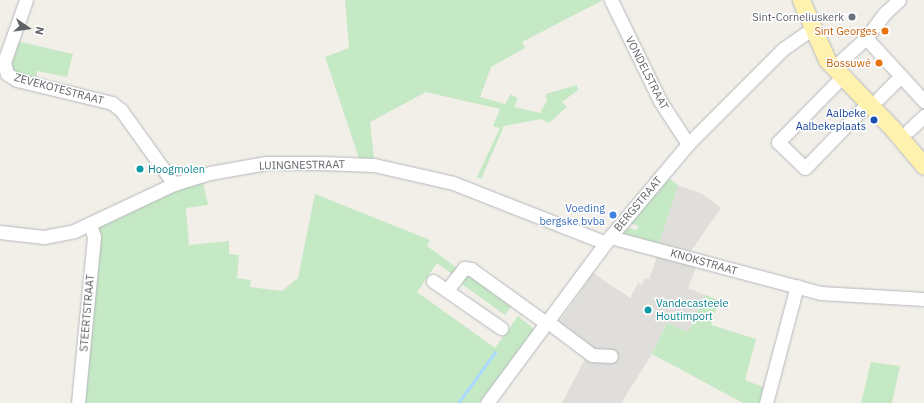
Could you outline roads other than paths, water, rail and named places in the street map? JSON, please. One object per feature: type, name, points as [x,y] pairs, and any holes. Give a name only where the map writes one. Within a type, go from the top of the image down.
[{"type":"main road","points":[[801,0],[814,27],[823,53],[837,73],[873,101],[893,129],[924,166]]},
{"type":"street","name":"ZEVEKOTESTRAAT","points":[[26,0],[4,62],[8,74],[17,80],[112,103],[121,110],[174,184]]},
{"type":"street","name":"VONDELSTRAAT","points":[[611,0],[660,101],[688,144]]},
{"type":"street","points":[[899,0],[885,13],[837,73],[778,142],[805,168],[873,101],[899,78]]},
{"type":"street","name":"BERGSTRAAT","points":[[487,403],[608,240],[688,144],[782,49],[814,27]]},
{"type":"street","points":[[866,38],[917,114]]},
{"type":"street","name":"LUINGNESTRAAT","points":[[0,232],[44,237],[74,231],[174,184],[210,173],[266,163],[374,165],[453,183],[608,240]]},
{"type":"street","name":"STEERTSTRAAT","points":[[78,403],[94,237],[90,224]]},
{"type":"street","name":"KNOKSTRAAT","points":[[608,240],[820,292],[924,299]]},
{"type":"street","points":[[447,290],[464,268],[471,269],[592,355],[611,356]]},
{"type":"street","points":[[433,281],[501,328]]},
{"type":"street","points":[[766,403],[797,286]]},
{"type":"waterway","points":[[458,403],[495,352]]},
{"type":"place","name":"Sint-Corneliuskerk","points":[[852,17]]},
{"type":"place","name":"Sint Georges","points":[[885,31]]},
{"type":"place","name":"Bossuwé","points":[[879,63]]},
{"type":"place","name":"Aalbeke Aalbekeplaats","points":[[874,120]]},
{"type":"place","name":"Hoogmolen","points":[[140,169]]},
{"type":"place","name":"Voeding bergske bvba","points":[[613,215]]},
{"type":"place","name":"Vandecasteele Houtimport","points":[[648,310]]}]
